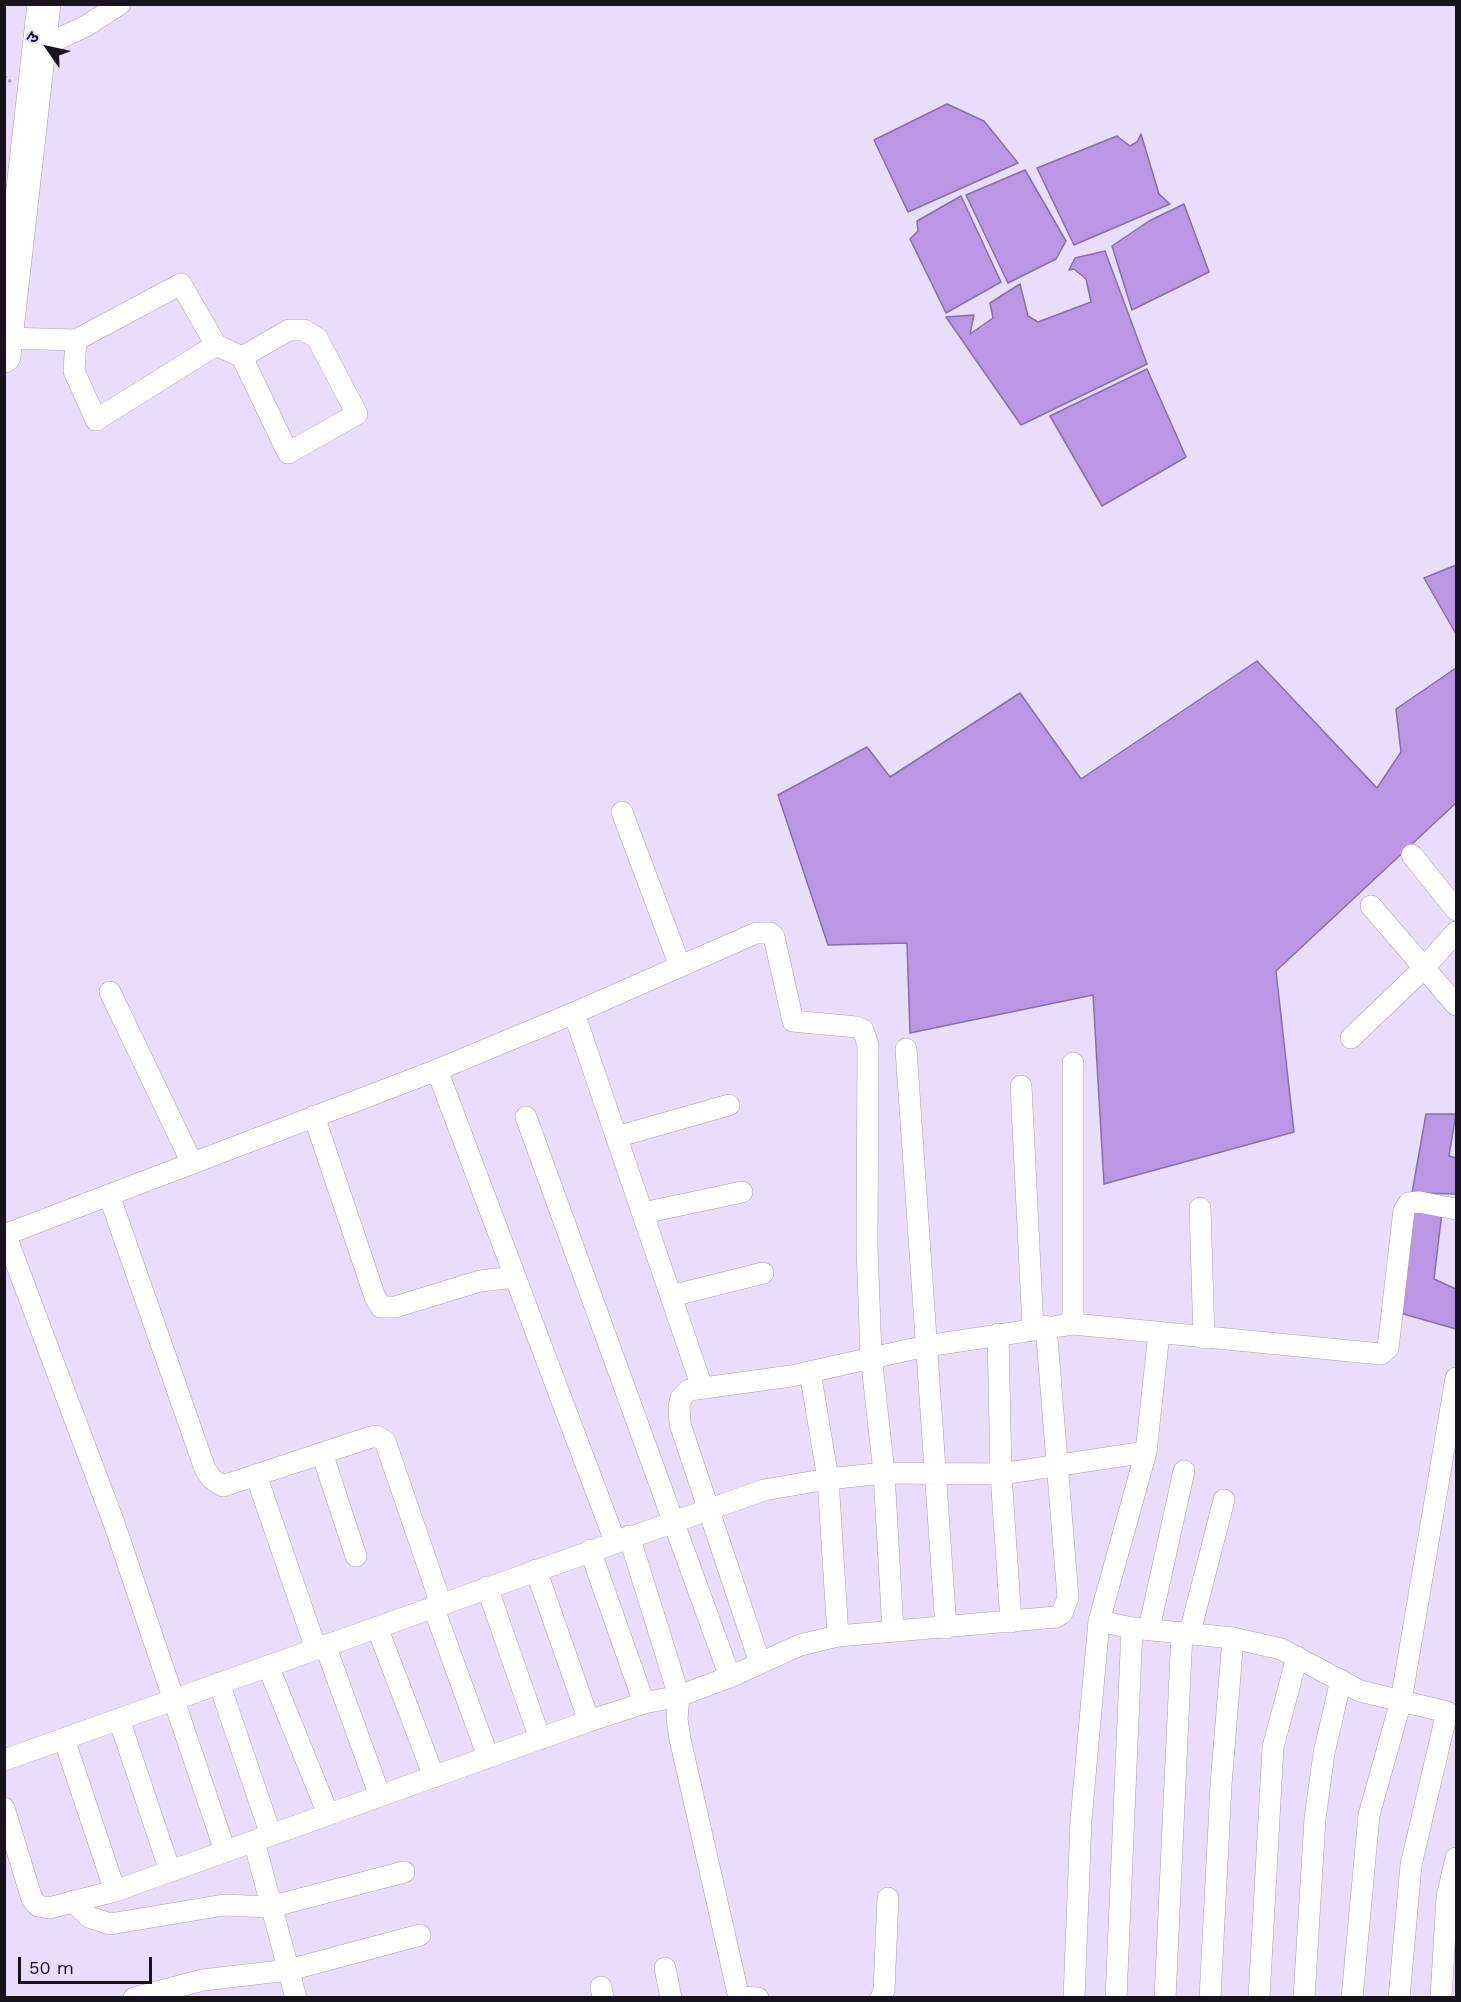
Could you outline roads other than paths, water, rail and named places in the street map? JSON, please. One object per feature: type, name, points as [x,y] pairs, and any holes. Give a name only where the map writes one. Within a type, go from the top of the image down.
[{"type":"highway","points":[[5,347],[9,284],[44,4]]},
{"type":"street","points":[[39,48],[86,26],[120,4]]},
{"type":"street","points":[[5,347],[76,340],[181,284],[216,345],[242,357],[288,453],[357,414],[317,338],[304,330],[289,330],[242,357]]},
{"type":"street","points":[[76,340],[74,371],[96,420],[216,345]]},
{"type":"street","points":[[622,812],[680,966]]},
{"type":"street","points":[[1412,855],[1456,910]]},
{"type":"street","points":[[1371,906],[1456,1005]]},
{"type":"street","points":[[1351,1038],[1423,969],[1456,932]]},
{"type":"street","points":[[225,1851],[114,1523],[5,1235],[437,1070],[756,933],[770,933],[774,938],[793,1021],[856,1026],[866,1036],[867,1246],[872,1356],[884,1473],[893,1631]]},
{"type":"street","points":[[110,992],[192,1163]]},
{"type":"street","points":[[574,1013],[702,1387]]},
{"type":"street","points":[[906,1049],[937,1472],[945,1628]]},
{"type":"street","points":[[1073,1063],[1073,1324]]},
{"type":"street","points":[[437,1070],[515,1277],[622,1539],[679,1696],[677,1719],[680,1739],[745,1997]]},
{"type":"street","points":[[4,1808],[35,1904],[49,1908],[115,1891],[589,1721],[644,1703],[679,1696],[730,1677],[800,1646],[838,1636],[1056,1617],[1066,1605],[1059,1465],[1040,1327],[1021,1086]]},
{"type":"street","points":[[616,1137],[729,1105]]},
{"type":"street","points":[[314,1116],[375,1297],[381,1306],[395,1307],[480,1281],[515,1277]]},
{"type":"street","points":[[526,1117],[730,1677]]},
{"type":"street","points":[[643,1213],[742,1192]]},
{"type":"street","points":[[110,1195],[205,1469],[212,1479],[223,1486],[376,1436],[385,1441],[488,1757]]},
{"type":"street","points":[[760,1663],[680,1424],[681,1398],[689,1390],[810,1372],[872,1356],[926,1346],[1040,1327],[1073,1324],[1381,1354],[1388,1348],[1404,1210],[1409,1203],[1419,1202],[1456,1209]]},
{"type":"street","points":[[1200,1208],[1204,1338]]},
{"type":"street","points":[[671,1296],[763,1273]]},
{"type":"street","points":[[1074,1998],[1081,1820],[1099,1621],[1146,1452],[1159,1333]]},
{"type":"street","points":[[998,1334],[1001,1474],[1011,1622]]},
{"type":"street","points":[[810,1372],[828,1479],[838,1636]]},
{"type":"street","points":[[1352,1998],[1369,1815],[1401,1701],[1456,1378]]},
{"type":"street","points":[[4,1760],[673,1520],[764,1490],[828,1479],[884,1473],[1001,1474],[1146,1452]]},
{"type":"street","points":[[322,1453],[356,1556]]},
{"type":"street","points":[[1116,1998],[1140,1628],[1184,1471]]},
{"type":"street","points":[[256,1475],[320,1647],[380,1796]]},
{"type":"street","points":[[1165,1998],[1186,1632],[1224,1500]]},
{"type":"street","points":[[590,1550],[644,1703]]},
{"type":"street","points":[[536,1569],[589,1721]]},
{"type":"street","points":[[487,1587],[540,1739]]},
{"type":"street","points":[[1099,1621],[1233,1638],[1281,1649],[1360,1691],[1442,1709],[1447,1715],[1411,1865],[1399,1998]]},
{"type":"street","points":[[377,1627],[434,1777]]},
{"type":"street","points":[[1210,1998],[1221,1785],[1233,1638]]},
{"type":"street","points":[[1259,1998],[1273,1747],[1297,1657]]},
{"type":"street","points":[[268,1666],[328,1814]]},
{"type":"street","points":[[1304,1998],[1315,1819],[1324,1753],[1341,1680]]},
{"type":"street","points":[[219,1683],[263,1838],[270,1907],[296,1998]]},
{"type":"street","points":[[118,1719],[170,1871]]},
{"type":"street","points":[[64,1739],[115,1891]]},
{"type":"street","points":[[1441,1998],[1447,1897],[1456,1857]]},
{"type":"street","points":[[73,1901],[89,1917],[110,1924],[224,1905],[270,1907],[404,1872]]},
{"type":"street","points":[[881,1998],[884,1990],[888,1898]]},
{"type":"street","points":[[134,1998],[203,1980],[289,1970],[420,1935]]},
{"type":"street","points":[[665,1968],[671,1998]]}]
